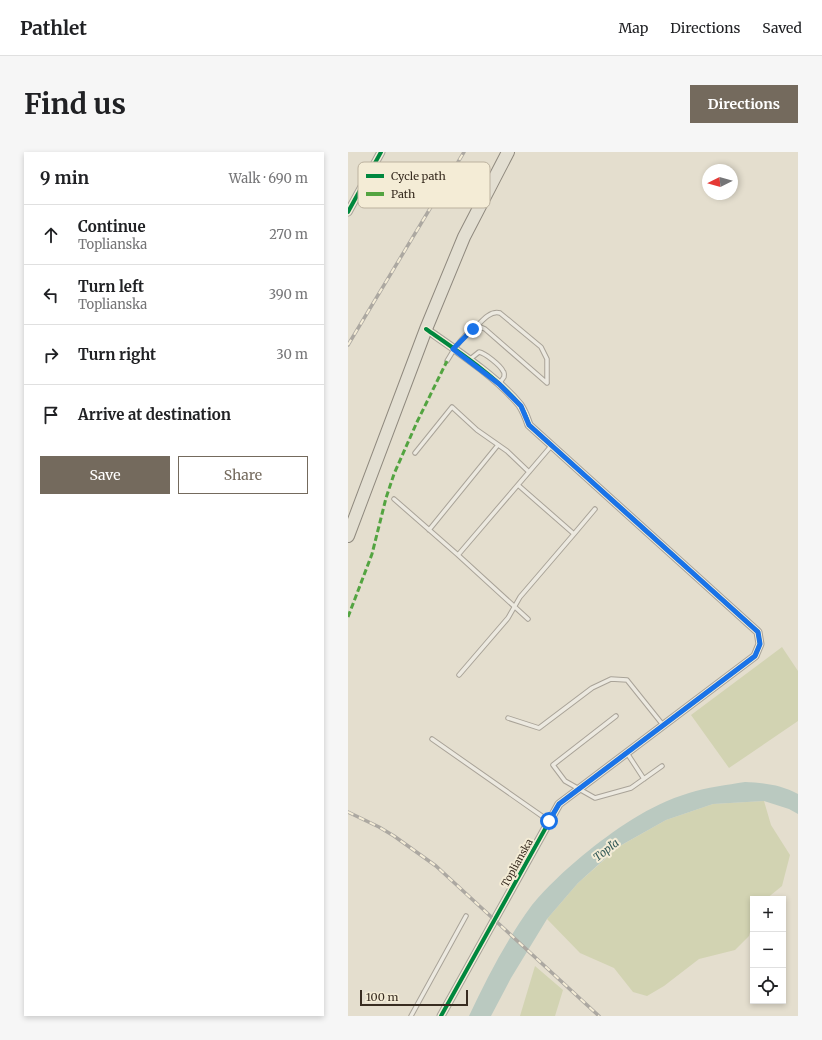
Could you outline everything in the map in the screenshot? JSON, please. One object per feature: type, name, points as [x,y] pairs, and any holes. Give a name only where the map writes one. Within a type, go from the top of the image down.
[{"type":"main road","points":[[490,187],[508,152]]},
{"type":"main road","points":[[348,536],[426,329],[464,237],[479,208]]},
{"type":"street","points":[[376,162],[381,152]]},
{"type":"street","points":[[348,212],[358,194]]},
{"type":"street","name":"Toplianska","points":[[426,329],[499,384],[521,406],[529,425],[758,632],[760,644],[755,656],[559,804],[441,1016]]},
{"type":"lane","points":[[447,361],[453,349],[473,329],[496,311],[541,347],[547,359],[547,383],[485,329],[479,327],[473,329]]},
{"type":"lane","points":[[469,360],[479,352],[482,352],[503,370],[504,377],[499,384]]},
{"type":"lane","points":[[415,453],[452,407],[477,430],[507,451],[529,472]]},
{"type":"lane","points":[[429,530],[498,445]]},
{"type":"lane","points":[[458,555],[552,445]]},
{"type":"lane","points":[[518,485],[574,534]]},
{"type":"lane","points":[[394,499],[528,619]]},
{"type":"lane","points":[[459,675],[508,618],[520,598],[595,509]]},
{"type":"lane","points":[[508,718],[539,728],[592,688],[611,679],[627,680],[663,725]]},
{"type":"lane","points":[[616,716],[553,765],[565,781],[595,798],[631,788],[662,766]]},
{"type":"lane","points":[[432,739],[549,821]]},
{"type":"lane","points":[[627,752],[644,779]]},
{"type":"lane","points":[[411,1016],[466,916]]},
{"type":"green space","points":[[782,647],[798,671],[798,721],[729,768],[691,715]]},
{"type":"green space","points":[[764,801],[771,825],[790,855],[782,886],[770,896],[750,896],[749,936],[735,950],[699,959],[664,986],[647,996],[633,992],[614,968],[580,953],[547,919],[578,883],[620,846],[666,820],[713,804]]},
{"type":"green space","points":[[535,966],[563,990],[555,1016],[520,1016]]},
{"type":"water","name":"Topľa","points":[[745,782],[773,785],[785,788],[798,794],[798,814],[789,809],[764,801],[713,804],[666,820],[618,847],[578,883],[547,919],[511,978],[491,1016],[469,1016],[514,931],[532,905],[556,879],[575,862],[594,846],[632,819],[660,804],[696,791]]},
{"type":"railway","points":[[458,162],[464,152]]},
{"type":"railway","points":[[348,345],[430,208]]},
{"type":"railway","points":[[348,812],[394,836],[436,866],[599,1016]]},
{"type":"marked path","points":[[348,617],[372,554],[386,498],[394,474],[417,422],[447,361]]},
{"type":"cycle path","points":[[376,162],[381,152]]},
{"type":"cycle path","points":[[348,212],[358,194]]},
{"type":"cycle path","points":[[426,329],[476,364],[500,384],[520,405],[529,425],[758,632],[760,644],[755,656],[559,804],[441,1016]]},
{"type":"route","points":[[473,329],[453,349],[499,384],[521,406],[529,425],[758,632],[760,644],[755,656],[559,804],[549,821]]}]
